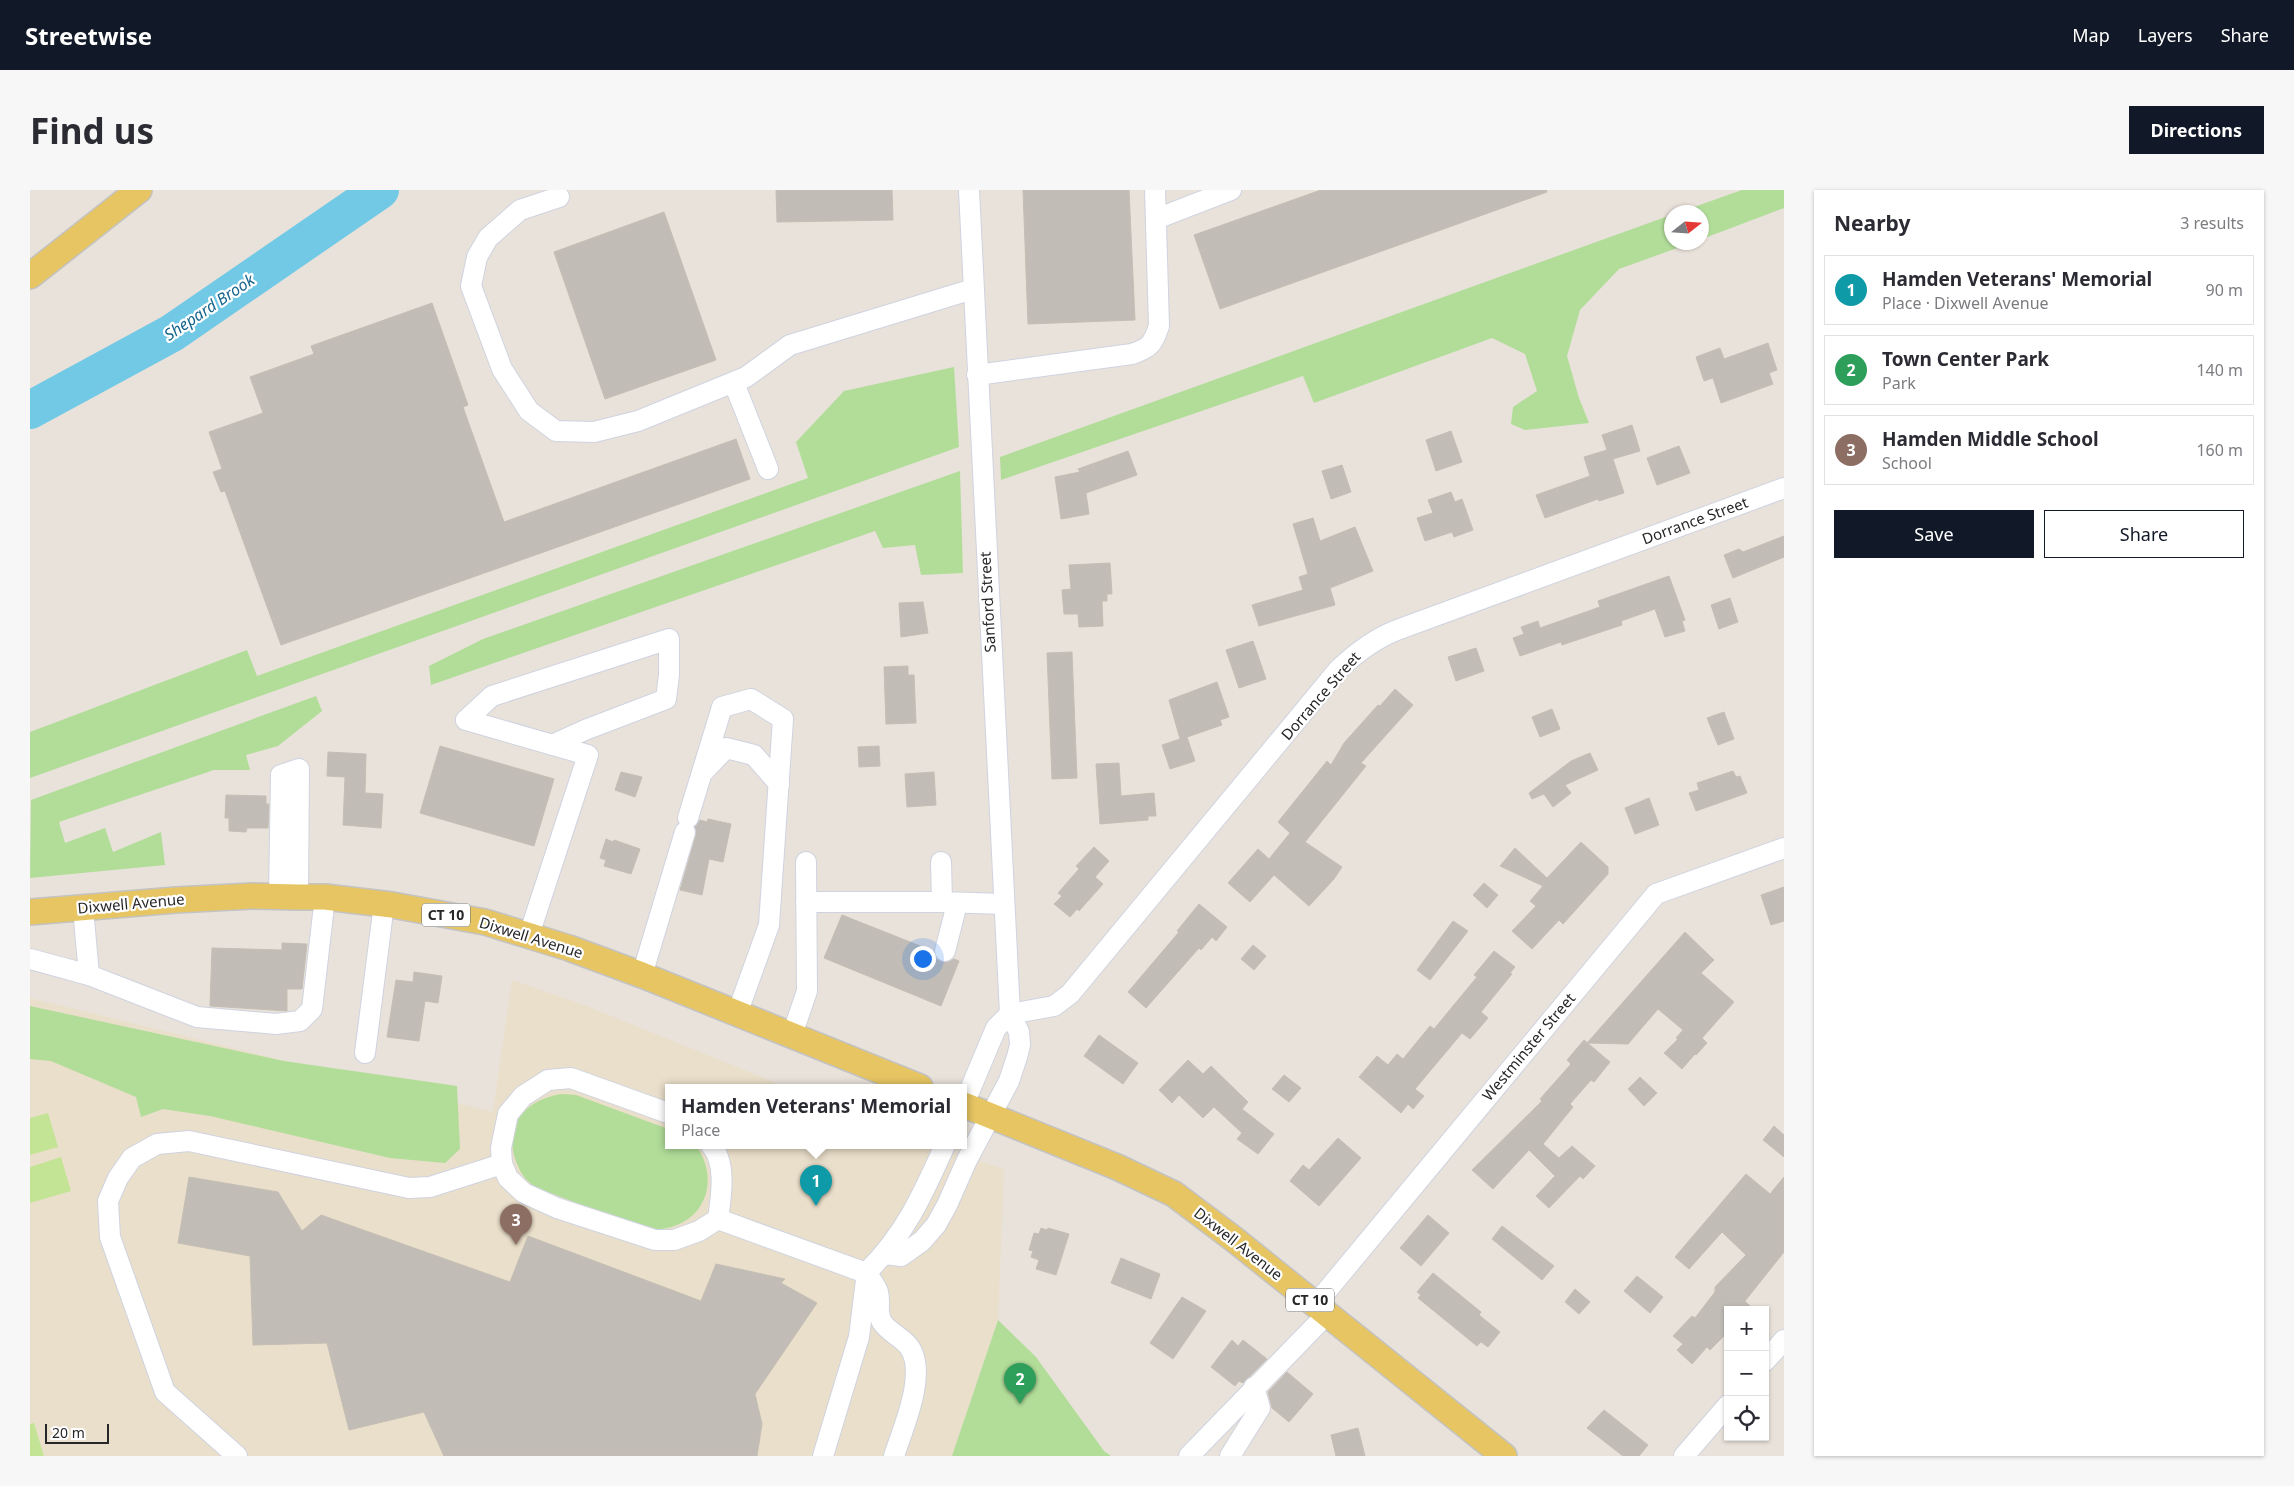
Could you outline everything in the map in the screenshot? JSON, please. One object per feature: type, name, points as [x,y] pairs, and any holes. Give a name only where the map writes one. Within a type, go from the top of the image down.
[{"type":"main road","points":[[30,276],[139,190]]},
{"type":"main road","name":"Dixwell Avenue","points":[[30,912],[176,900],[288,896],[325,897],[384,904],[486,922],[529,935],[642,975],[913,1084]]},
{"type":"main road","name":"Dixwell Avenue","points":[[967,1105],[1117,1167],[1174,1194],[1504,1456]]},
{"type":"street","name":"Sanford Street","points":[[886,1254],[901,1256],[922,1242],[936,1225],[1009,1081],[1020,1045],[1019,1032],[1010,1014],[969,190]]},
{"type":"street","points":[[977,375],[1132,354],[1147,349],[1155,338],[1159,326],[1155,190]]},
{"type":"street","points":[[1156,219],[1228,191]]},
{"type":"street","points":[[559,197],[520,210],[488,238],[476,257],[471,286],[502,369],[530,411],[556,431],[594,432],[638,421],[746,377],[790,345],[973,289]]},
{"type":"street","points":[[734,382],[768,469]]},
{"type":"street","name":"Dorrance Street","points":[[1010,1014],[1054,1006],[1070,994],[1339,669],[1358,650],[1378,637],[1391,632],[1784,488]]},
{"type":"street","points":[[529,935],[588,755],[552,745],[466,720],[492,696],[669,639],[670,675],[666,698],[552,745]]},
{"type":"street","points":[[642,975],[722,707],[751,699],[783,719],[769,925],[737,1014]]},
{"type":"street","points":[[702,772],[726,748],[754,755],[778,784]]},
{"type":"street","points":[[299,769],[288,896],[281,775],[299,769]]},
{"type":"street","name":"Westminster Street","points":[[1189,1456],[1254,1387],[1321,1309],[1656,894],[1784,848]]},
{"type":"street","points":[[792,1035],[807,991],[806,862]]},
{"type":"street","points":[[941,862],[949,904],[945,951]]},
{"type":"street","points":[[30,959],[89,975],[197,1017],[276,1024],[300,1021],[312,1009],[325,897]]},
{"type":"street","points":[[806,902],[1004,904]]},
{"type":"street","points":[[365,1053],[384,904]]},
{"type":"street","points":[[83,908],[89,975]]},
{"type":"street","points":[[967,1097],[996,1028],[1010,1014]]},
{"type":"street","points":[[665,1112],[571,1078],[548,1080],[523,1096],[508,1114],[501,1148],[502,1164],[508,1178],[524,1193],[557,1208],[655,1240],[674,1240],[698,1231],[718,1219]]},
{"type":"street","points":[[237,1456],[165,1392],[110,1237],[108,1201],[118,1178],[132,1158],[157,1144],[189,1141],[409,1188],[430,1187],[502,1164]]},
{"type":"street","points":[[714,1149],[723,1184],[718,1219]]},
{"type":"street","points":[[823,1456],[863,1320],[866,1273],[886,1254],[916,1209],[942,1149]]},
{"type":"street","points":[[718,1219],[866,1273],[878,1292],[878,1311],[882,1322],[910,1348],[914,1362],[915,1382],[912,1401],[894,1456]]},
{"type":"street","points":[[1769,1357],[1784,1340]]},
{"type":"street","points":[[1230,1456],[1260,1408],[1254,1387]]},
{"type":"street","points":[[1684,1456],[1724,1410]]},
{"type":"shaded area","points":[[512,980],[584,1005],[779,1084],[665,1084],[665,1149],[942,1149],[1004,1169],[998,1320],[952,1456],[30,1456],[30,998],[493,1112]]},
{"type":"green space","points":[[1742,190],[1784,190],[1784,208],[1709,236],[1709,205],[1700,205]]},
{"type":"green space","points":[[1664,218],[1664,250],[1672,250],[1619,269],[1580,310],[1567,356],[1579,398],[1589,423],[1525,430],[1511,424],[1513,407],[1537,391],[1525,354],[1492,338],[1314,403],[1303,376],[1001,480],[1000,457]]},
{"type":"green space","points":[[954,367],[959,447],[30,778],[30,732],[247,650],[257,676],[808,478],[796,442],[844,391]]},
{"type":"green space","points":[[960,471],[963,573],[921,575],[915,545],[883,548],[875,531],[431,685],[429,666],[483,639]]},
{"type":"green space","points":[[316,696],[322,711],[278,746],[246,755],[250,770],[214,770],[59,822],[65,843],[105,828],[113,852],[161,832],[165,865],[30,878],[31,800]]},
{"type":"green space","points":[[30,1006],[284,1061],[457,1086],[460,1149],[445,1163],[390,1158],[210,1116],[163,1109],[141,1117],[136,1097],[51,1061],[30,1059]]},
{"type":"green space","points":[[562,1094],[576,1095],[665,1128],[665,1149],[698,1149],[708,1178],[706,1193],[700,1206],[690,1217],[677,1225],[661,1229],[642,1228],[536,1187],[526,1179],[515,1159],[512,1143],[513,1132],[517,1122],[530,1106],[550,1096]]},
{"type":"green space","points":[[48,1113],[58,1147],[30,1155],[30,1118]]},
{"type":"green space","points":[[61,1157],[71,1191],[30,1203],[30,1167]]},
{"type":"green space","points":[[998,1320],[1036,1357],[1104,1451],[1111,1456],[952,1456]]},
{"type":"green space","points":[[34,1423],[44,1456],[30,1456],[30,1424]]},
{"type":"building","points":[[776,190],[892,190],[893,220],[777,222]]},
{"type":"building","points":[[1023,190],[1129,190],[1135,320],[1028,324]]},
{"type":"building","points":[[1321,190],[1546,190],[1547,192],[1220,309],[1194,235]]},
{"type":"building","points":[[664,212],[716,360],[605,399],[554,252]]},
{"type":"building","points":[[432,303],[468,405],[463,407],[504,522],[736,439],[750,479],[281,645],[225,491],[221,492],[213,472],[222,469],[209,432],[263,413],[250,377],[314,354],[311,346]]},
{"type":"building","points":[[1768,343],[1777,370],[1769,373],[1773,384],[1721,403],[1713,378],[1704,381],[1696,357],[1720,348],[1724,359]]},
{"type":"building","points":[[1632,425],[1640,451],[1613,459],[1624,493],[1599,501],[1598,499],[1545,518],[1536,495],[1590,476],[1584,457],[1607,450],[1602,435]]},
{"type":"building","points":[[1451,431],[1462,462],[1436,471],[1426,440]]},
{"type":"building","points":[[1679,446],[1690,473],[1657,485],[1647,458]]},
{"type":"building","points":[[1128,451],[1137,475],[1086,493],[1089,514],[1061,519],[1055,477],[1080,472],[1078,469]]},
{"type":"building","points":[[1342,465],[1351,492],[1331,499],[1322,471]]},
{"type":"building","points":[[1451,492],[1455,502],[1462,499],[1473,530],[1454,537],[1452,532],[1425,541],[1417,518],[1433,513],[1428,500]]},
{"type":"building","points":[[1313,518],[1320,541],[1355,527],[1373,571],[1330,588],[1335,605],[1259,626],[1252,605],[1303,590],[1299,577],[1308,574],[1293,524]]},
{"type":"building","points":[[1784,536],[1784,557],[1733,578],[1724,555],[1739,549],[1743,552]]},
{"type":"building","points":[[1110,563],[1112,594],[1107,594],[1107,601],[1102,601],[1103,626],[1079,627],[1078,614],[1064,614],[1062,590],[1071,589],[1069,565]]},
{"type":"building","points":[[1669,576],[1685,620],[1682,621],[1685,631],[1665,637],[1655,609],[1621,621],[1622,625],[1562,645],[1561,642],[1520,656],[1513,638],[1524,634],[1521,627],[1538,621],[1540,628],[1600,607],[1598,601]]},
{"type":"building","points":[[1730,598],[1738,622],[1719,629],[1711,605]]},
{"type":"building","points":[[923,602],[928,633],[901,637],[899,603]]},
{"type":"building","points":[[1253,641],[1266,679],[1239,688],[1226,650]]},
{"type":"building","points":[[1476,648],[1484,671],[1456,681],[1448,657]]},
{"type":"building","points":[[1072,652],[1077,778],[1052,779],[1047,653]]},
{"type":"building","points":[[908,666],[908,675],[914,675],[916,723],[886,724],[884,667]]},
{"type":"building","points":[[1217,682],[1229,717],[1220,720],[1222,725],[1187,737],[1195,761],[1170,769],[1162,745],[1180,739],[1169,700]]},
{"type":"building","points":[[1395,689],[1413,705],[1361,763],[1366,766],[1305,842],[1342,867],[1334,879],[1309,906],[1274,875],[1250,902],[1228,883],[1258,849],[1269,859],[1290,833],[1278,822],[1327,761],[1331,765],[1344,743]]},
{"type":"building","points":[[1552,709],[1560,729],[1540,737],[1532,717]]},
{"type":"building","points":[[1724,712],[1734,739],[1718,745],[1707,718]]},
{"type":"building","points":[[440,746],[554,779],[534,846],[420,813]]},
{"type":"building","points":[[879,746],[880,766],[859,767],[858,747]]},
{"type":"building","points":[[328,752],[366,754],[365,793],[383,794],[381,828],[343,825],[345,777],[327,776]]},
{"type":"building","points":[[1590,753],[1598,770],[1565,785],[1571,793],[1553,807],[1544,794],[1532,799],[1529,793],[1571,761]]},
{"type":"building","points":[[1119,763],[1121,796],[1154,793],[1156,816],[1148,816],[1148,820],[1100,824],[1096,764]]},
{"type":"building","points":[[1733,771],[1736,777],[1740,776],[1747,793],[1696,811],[1689,793],[1699,790],[1697,783]]},
{"type":"building","points":[[621,772],[642,777],[635,797],[615,790]]},
{"type":"building","points":[[934,772],[936,805],[907,807],[905,774]]},
{"type":"building","points":[[226,795],[266,796],[266,804],[269,804],[268,828],[247,828],[246,832],[229,831],[229,818],[225,818]]},
{"type":"building","points":[[1649,798],[1659,825],[1635,834],[1625,808]]},
{"type":"building","points":[[708,819],[731,824],[723,862],[709,859],[702,895],[680,890],[696,835],[695,827],[700,820],[707,822]]},
{"type":"building","points":[[606,839],[640,849],[631,874],[604,866],[606,860],[600,858]]},
{"type":"building","points":[[1581,842],[1608,867],[1608,874],[1563,924],[1559,920],[1532,949],[1512,931],[1536,906],[1530,901],[1543,886],[1500,866],[1515,848],[1547,878]]},
{"type":"building","points":[[1094,847],[1109,861],[1095,877],[1103,884],[1079,911],[1077,909],[1070,917],[1054,904],[1062,896],[1058,893],[1079,869],[1076,866]]},
{"type":"building","points":[[1484,883],[1498,895],[1487,908],[1473,895]]},
{"type":"building","points":[[1784,887],[1784,921],[1771,925],[1761,895]]},
{"type":"building","points":[[1199,904],[1227,927],[1216,941],[1212,937],[1201,950],[1199,948],[1146,1008],[1128,992],[1179,932],[1177,931]]},
{"type":"building","points":[[842,915],[933,951],[936,959],[942,962],[954,959],[959,961],[941,1006],[824,958]]},
{"type":"building","points":[[1453,921],[1468,931],[1430,980],[1417,970]]},
{"type":"building","points":[[1685,932],[1714,960],[1701,973],[1734,1002],[1702,1038],[1707,1043],[1682,1069],[1664,1053],[1678,1039],[1676,1038],[1683,1030],[1658,1009],[1628,1044],[1587,1043]]},
{"type":"building","points":[[282,943],[307,944],[302,989],[287,989],[287,1011],[210,1006],[212,948],[282,950]]},
{"type":"building","points":[[1253,945],[1266,956],[1254,970],[1241,959]]},
{"type":"building","points":[[1494,951],[1515,967],[1510,973],[1512,974],[1481,1012],[1488,1018],[1470,1039],[1462,1033],[1415,1089],[1424,1096],[1413,1109],[1408,1104],[1401,1113],[1359,1077],[1377,1056],[1388,1065],[1397,1054],[1403,1059],[1430,1026],[1434,1029],[1477,977],[1474,975]]},
{"type":"building","points":[[414,972],[442,976],[438,1003],[425,1001],[419,1041],[387,1037],[396,980],[413,982]]},
{"type":"building","points":[[1099,1035],[1138,1063],[1123,1084],[1084,1056]]},
{"type":"building","points":[[1584,1040],[1610,1062],[1594,1082],[1591,1080],[1570,1104],[1573,1107],[1543,1144],[1559,1158],[1572,1146],[1595,1166],[1583,1179],[1580,1176],[1549,1208],[1536,1196],[1555,1176],[1529,1150],[1493,1189],[1472,1170],[1542,1101],[1540,1099],[1571,1064],[1567,1060]]},
{"type":"building","points":[[1188,1060],[1203,1074],[1211,1066],[1248,1102],[1242,1109],[1274,1134],[1258,1154],[1237,1139],[1242,1133],[1214,1107],[1203,1118],[1179,1095],[1172,1103],[1159,1090]]},
{"type":"building","points":[[1284,1075],[1301,1088],[1289,1102],[1272,1089]]},
{"type":"building","points":[[1640,1077],[1657,1093],[1644,1106],[1628,1089]]},
{"type":"building","points":[[1774,1126],[1784,1135],[1784,1157],[1763,1140]]},
{"type":"building","points":[[1338,1138],[1361,1158],[1319,1206],[1290,1181],[1303,1165],[1309,1170]]},
{"type":"building","points":[[1746,1174],[1770,1194],[1784,1177],[1784,1252],[1745,1301],[1750,1306],[1724,1306],[1724,1336],[1710,1350],[1707,1347],[1692,1364],[1677,1350],[1683,1344],[1673,1336],[1692,1316],[1695,1318],[1715,1292],[1715,1287],[1746,1255],[1722,1232],[1689,1269],[1675,1257]]},
{"type":"building","points":[[189,1177],[278,1192],[302,1231],[321,1215],[510,1282],[528,1236],[701,1301],[716,1264],[785,1279],[781,1283],[817,1303],[755,1394],[762,1424],[757,1456],[444,1456],[424,1412],[349,1430],[327,1343],[253,1345],[250,1256],[178,1243]]},
{"type":"building","points":[[1428,1215],[1449,1233],[1421,1266],[1400,1248]]},
{"type":"building","points":[[1502,1226],[1554,1266],[1542,1280],[1492,1239]]},
{"type":"building","points":[[1041,1228],[1069,1234],[1056,1275],[1036,1269],[1039,1260],[1031,1257],[1033,1251],[1029,1250],[1034,1233],[1039,1234]]},
{"type":"building","points":[[1121,1258],[1160,1274],[1151,1299],[1111,1283]]},
{"type":"building","points":[[1433,1273],[1481,1312],[1479,1315],[1500,1332],[1488,1347],[1481,1342],[1477,1346],[1418,1298],[1421,1295],[1417,1292]]},
{"type":"building","points":[[1637,1276],[1663,1297],[1650,1313],[1624,1291]]},
{"type":"building","points":[[1575,1289],[1590,1302],[1579,1314],[1565,1302]]},
{"type":"building","points":[[1182,1297],[1206,1311],[1173,1359],[1150,1343]]},
{"type":"building","points":[[1232,1340],[1238,1346],[1243,1340],[1267,1359],[1243,1383],[1239,1381],[1235,1386],[1211,1367]]},
{"type":"building","points":[[1287,1372],[1313,1394],[1289,1422],[1272,1408],[1268,1392]]},
{"type":"building","points":[[1604,1410],[1648,1445],[1639,1456],[1623,1456],[1587,1428]]},
{"type":"building","points":[[1358,1428],[1365,1456],[1336,1456],[1331,1435]]},
{"type":"waterway","name":"Shepard Brook","points":[[30,410],[172,333],[380,190]]},
{"type":"place","name":"Hamden Veterans' Memorial","points":[[816,1206]]},
{"type":"place","name":"Hamden Middle School","points":[[516,1245]]},
{"type":"place","name":"Town Center Park","points":[[1020,1404]]}]
